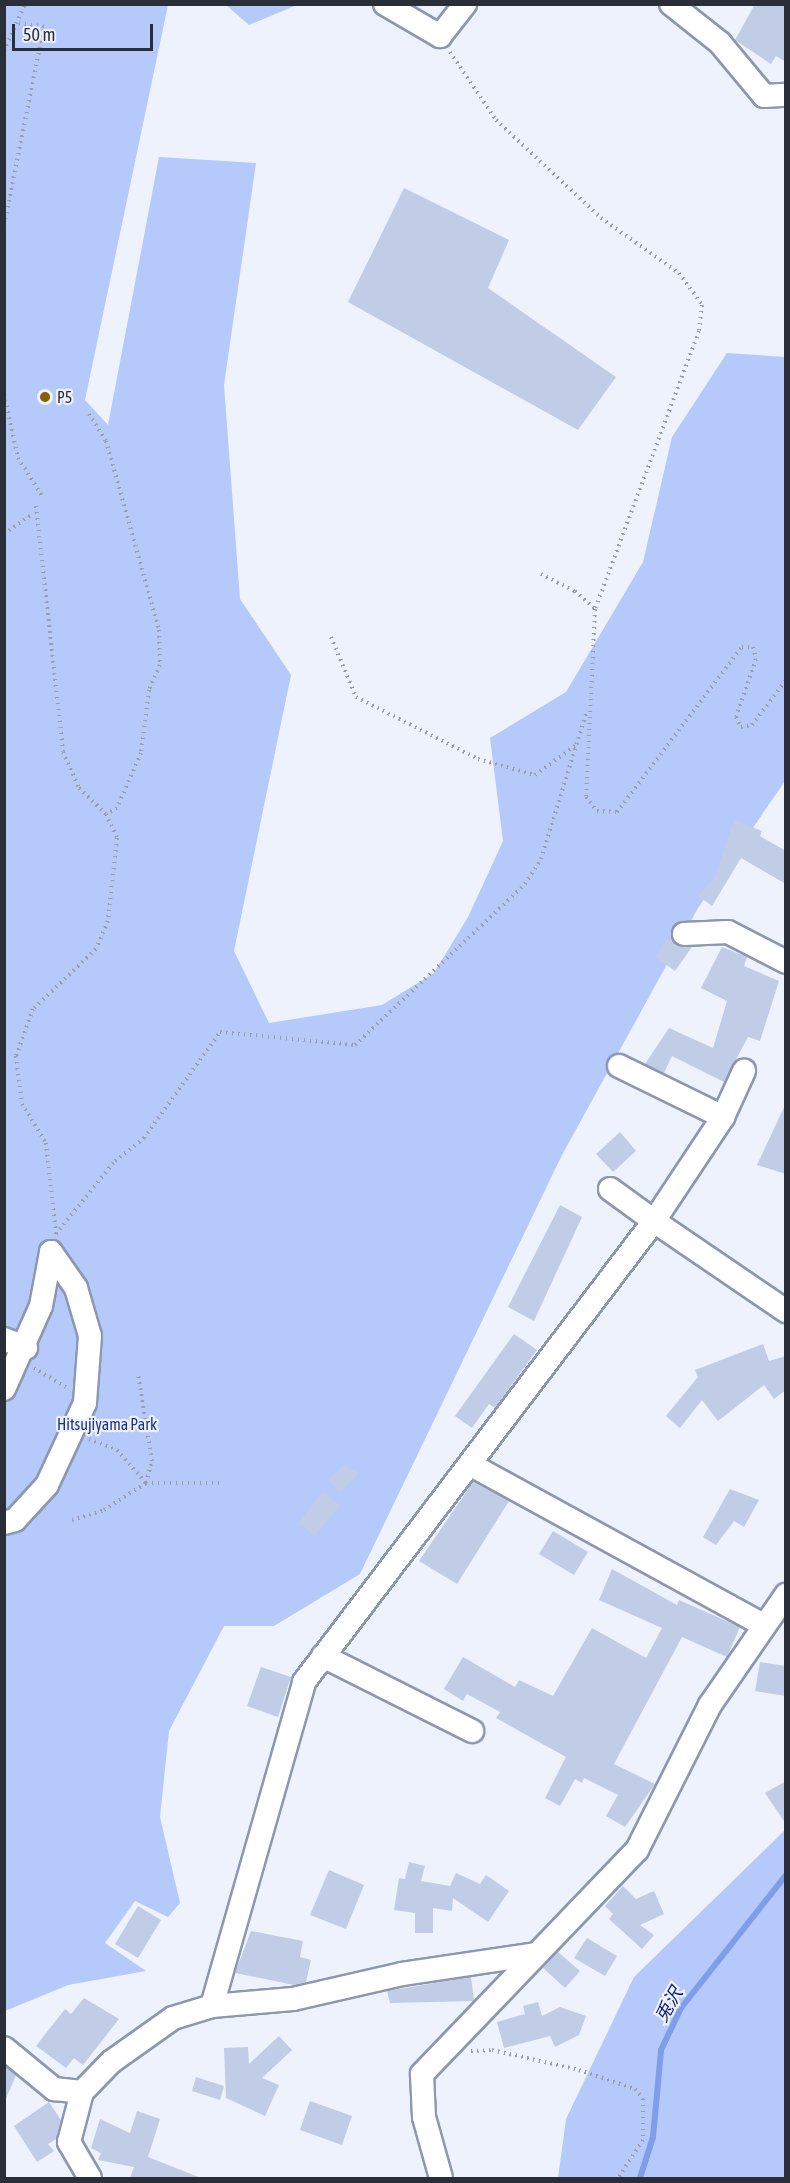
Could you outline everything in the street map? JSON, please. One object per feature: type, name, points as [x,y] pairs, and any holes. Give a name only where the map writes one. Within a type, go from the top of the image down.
[{"type":"street","points":[[385,4],[440,36],[465,4]]},
{"type":"street","points":[[671,4],[720,44],[764,96],[786,95]]},
{"type":"street","points":[[684,934],[728,932],[786,962]]},
{"type":"street","points":[[619,1066],[723,1117]]},
{"type":"street","points":[[212,2006],[286,1738],[304,1683],[471,1466],[654,1221],[723,1117],[744,1071]]},
{"type":"street","points":[[610,1189],[786,1311]]},
{"type":"street","points":[[4,1389],[22,1354],[53,1243]]},
{"type":"street","points":[[4,1523],[15,1520],[47,1485],[75,1433],[85,1403],[90,1336],[76,1288],[53,1243]]},
{"type":"street","points":[[4,1339],[22,1354]]},
{"type":"street","points":[[471,1466],[762,1624]]},
{"type":"street","points":[[441,2178],[420,2093],[422,2074],[440,2052],[637,1850],[710,1705],[762,1624],[786,1595]]},
{"type":"street","points":[[323,1656],[472,1731]]},
{"type":"street","points":[[90,2178],[69,2142],[82,2092],[151,2030],[212,2006],[293,1999],[402,1974],[536,1954]]},
{"type":"street","points":[[4,2048],[54,2089],[82,2092]]},
{"type":"path","points":[[4,51],[25,4]]},
{"type":"path","points":[[4,225],[44,27],[17,23]]},
{"type":"path","points":[[440,36],[496,120],[601,218],[679,273],[702,305],[699,331],[595,609],[586,797],[608,814],[637,793],[742,648],[753,648],[756,659],[735,717],[741,727],[752,725],[786,680]]},
{"type":"path","points":[[4,394],[18,458],[42,496]]},
{"type":"path","points":[[89,414],[106,441],[159,630],[160,665],[147,699],[141,753],[117,808],[106,814]]},
{"type":"path","points":[[36,506],[63,752],[84,796],[106,814],[117,838],[108,921],[91,956],[33,1009],[16,1056],[22,1104],[46,1143],[53,1243]]},
{"type":"path","points":[[4,534],[30,516]]},
{"type":"path","points":[[542,574],[575,591],[595,609]]},
{"type":"path","points":[[331,638],[356,697],[478,759],[535,775],[576,745]]},
{"type":"path","points":[[53,1243],[115,1161],[144,1138],[220,1032],[335,1046],[355,1045],[376,1030],[525,884],[541,859],[589,704]]},
{"type":"path","points":[[22,1354],[85,1403]]},
{"type":"path","points":[[138,1375],[152,1461],[146,1483]]},
{"type":"path","points":[[75,1433],[117,1450],[146,1483]]},
{"type":"path","points":[[72,1520],[104,1510],[146,1483],[224,1483]]},
{"type":"path","points":[[440,2052],[492,2050],[635,2089],[643,2099],[643,2140],[618,2178]]},
{"type":"green space","name":"Hitsujiyama Park","points":[[5,5],[168,5],[85,400],[108,425],[159,157],[256,163],[224,385],[240,599],[291,675],[234,951],[269,1023],[382,1005],[434,973],[468,917],[503,841],[490,738],[566,692],[643,562],[672,437],[727,353],[785,357],[785,781],[698,908],[562,1155],[360,1574],[274,1626],[224,1626],[169,1731],[160,1817],[180,1903],[168,1917],[135,1901],[105,1943],[146,1971],[68,1985],[5,2011]]},
{"type":"green space","points":[[226,5],[297,5],[249,25]]},
{"type":"green space","points":[[785,1830],[785,2178],[558,2178],[566,2119],[634,1977]]},
{"type":"building","points":[[755,4],[786,4],[786,62],[776,56],[771,64],[735,40]]},
{"type":"building","points":[[404,188],[509,240],[488,288],[616,377],[578,430],[348,302]]},
{"type":"building","points":[[734,820],[762,831],[760,836],[786,851],[786,884],[741,858],[712,906],[698,896],[715,877]]},
{"type":"building","points":[[671,934],[677,946],[692,947],[675,971],[655,957]]},
{"type":"building","points":[[722,947],[747,957],[744,966],[779,981],[760,1041],[748,1037],[724,1082],[672,1056],[664,1073],[645,1064],[669,1028],[713,1048],[727,1001],[701,988]]},
{"type":"building","points":[[786,1103],[786,1174],[757,1165]]},
{"type":"building","points":[[620,1132],[636,1151],[613,1172],[596,1154]]},
{"type":"building","points":[[560,1205],[582,1217],[534,1321],[508,1307]]},
{"type":"building","points":[[514,1334],[537,1350],[495,1408],[489,1404],[472,1428],[455,1416]]},
{"type":"building","points":[[763,1344],[769,1361],[786,1356],[786,1390],[774,1399],[764,1385],[718,1421],[702,1400],[680,1428],[666,1416],[698,1377],[695,1370]]},
{"type":"building","points":[[344,1465],[359,1473],[340,1492],[328,1480]]},
{"type":"building","points":[[473,1482],[509,1501],[457,1584],[419,1561]]},
{"type":"building","points":[[730,1489],[759,1500],[744,1527],[734,1521],[716,1545],[703,1537]]},
{"type":"building","points":[[323,1492],[340,1505],[315,1536],[298,1523]]},
{"type":"building","points":[[553,1531],[588,1552],[574,1575],[539,1554]]},
{"type":"building","points":[[612,1569],[677,1605],[679,1600],[740,1627],[727,1657],[682,1637],[614,1764],[655,1784],[625,1827],[606,1816],[618,1795],[584,1778],[582,1783],[575,1779],[560,1806],[545,1798],[566,1757],[496,1718],[500,1712],[467,1694],[463,1701],[444,1689],[463,1657],[515,1687],[519,1680],[553,1696],[592,1628],[646,1658],[662,1628],[599,1600]]},
{"type":"building","points":[[760,1662],[786,1666],[786,1696],[755,1691]]},
{"type":"building","points":[[261,1667],[291,1677],[278,1717],[247,1706]]},
{"type":"building","points":[[786,1781],[786,1824],[765,1793]]},
{"type":"building","points":[[409,1862],[425,1866],[421,1881],[450,1886],[456,1873],[480,1884],[486,1875],[509,1891],[488,1922],[453,1898],[452,1911],[433,1908],[433,1933],[415,1933],[415,1913],[394,1910],[399,1878],[405,1879]]},
{"type":"building","points":[[329,1870],[364,1885],[346,1929],[310,1915]]},
{"type":"building","points":[[623,1886],[636,1899],[654,1891],[664,1914],[640,1925],[654,1935],[642,1949],[609,1919],[613,1914],[605,1906]]},
{"type":"building","points":[[138,1906],[161,1920],[138,1958],[115,1944]]},
{"type":"building","points":[[251,1931],[303,1941],[300,1957],[311,1960],[306,1982],[294,1985],[235,1973]]},
{"type":"building","points":[[587,1938],[617,1956],[605,1976],[574,1958]]},
{"type":"building","points":[[558,1952],[580,1971],[565,1988],[543,1968]]},
{"type":"building","points":[[471,1977],[474,2001],[390,2003],[387,1991]]},
{"type":"building","points":[[84,1998],[119,2019],[83,2065],[74,2058],[66,2068],[36,2046],[65,2009],[71,2014]]},
{"type":"building","points":[[538,2002],[542,2016],[560,2007],[586,2016],[579,2035],[555,2047],[550,2036],[504,2048],[497,2022],[525,2014],[523,2006]]},
{"type":"building","points":[[279,2036],[292,2050],[262,2078],[279,2085],[265,2116],[226,2098],[224,2048],[248,2047],[249,2064]]},
{"type":"building","points":[[4,2066],[16,2075],[5,2101],[4,2101]]},
{"type":"building","points":[[196,2077],[224,2086],[220,2100],[192,2091]]},
{"type":"building","points":[[310,2101],[352,2116],[342,2145],[300,2130]]},
{"type":"building","points":[[49,2102],[61,2120],[56,2139],[48,2144],[54,2151],[37,2162],[14,2126]]},
{"type":"building","points":[[137,2111],[160,2119],[148,2157],[201,2178],[130,2178],[134,2167],[98,2160],[101,2153],[91,2148],[100,2119],[130,2133]]},
{"type":"waterway","name":"兎沢","points":[[640,2178],[653,2137],[661,2050],[681,2008],[786,1875]]},
{"type":"place","name":"P5","points":[[45,397]]}]
